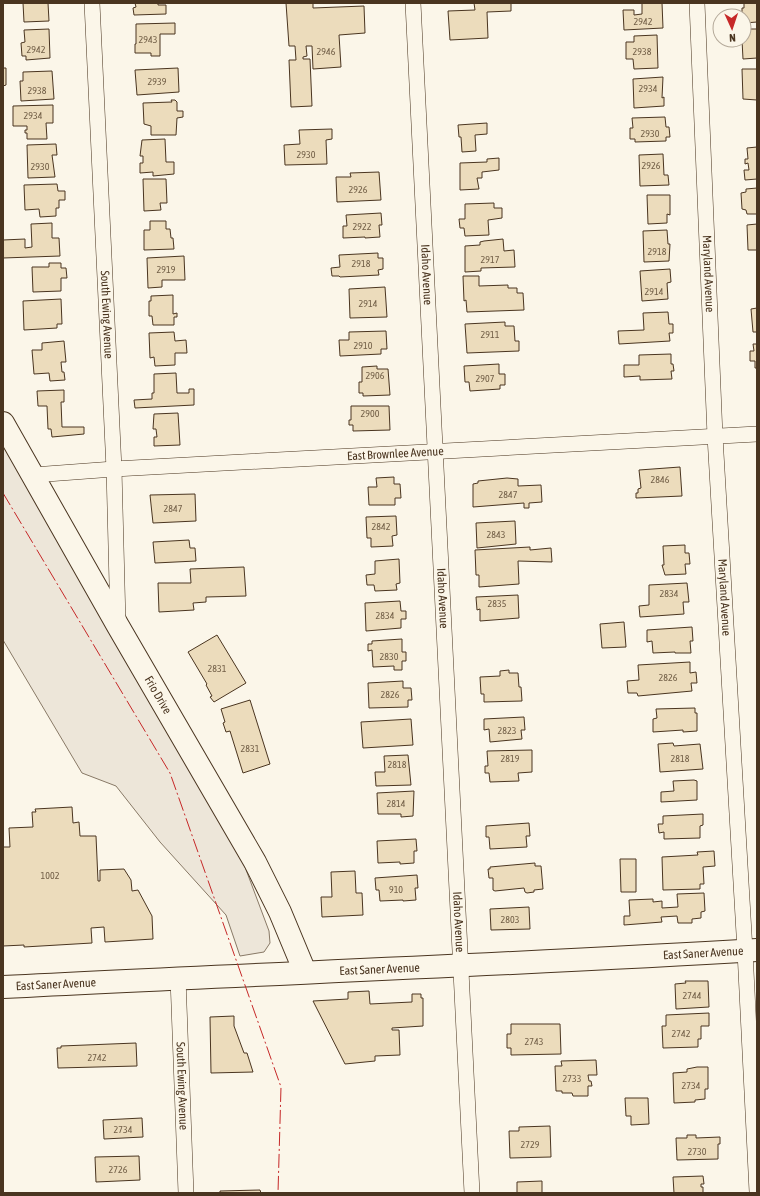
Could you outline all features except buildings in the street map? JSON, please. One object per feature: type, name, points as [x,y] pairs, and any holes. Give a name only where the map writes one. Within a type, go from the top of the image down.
[{"type":"street","name":"South Ewing Avenue","points":[[92,3],[114,469],[118,626]]},
{"type":"street","name":"Idaho Avenue","points":[[412,3],[472,1193]]},
{"type":"street","name":"Maryland Avenue","points":[[698,3],[715,436],[751,951],[757,1192]]},
{"type":"street","name":"Frio Drive","points":[[3,423],[118,626],[256,862],[280,912],[305,972]]},
{"type":"street","name":"East Brownlee Avenue","points":[[33,475],[114,469],[757,434]]},
{"type":"street","name":"East Saner Avenue","points":[[3,987],[751,951]]},
{"type":"street","name":"South Ewing Avenue","points":[[178,978],[186,1193]]},
{"type":"shaded area","points":[[3,444],[242,859],[269,931],[270,943],[264,952],[240,956],[226,915],[160,842],[116,786],[82,773],[3,640]]},
{"type":"power","points":[[3,493],[170,773],[281,1087],[278,1193]]}]
